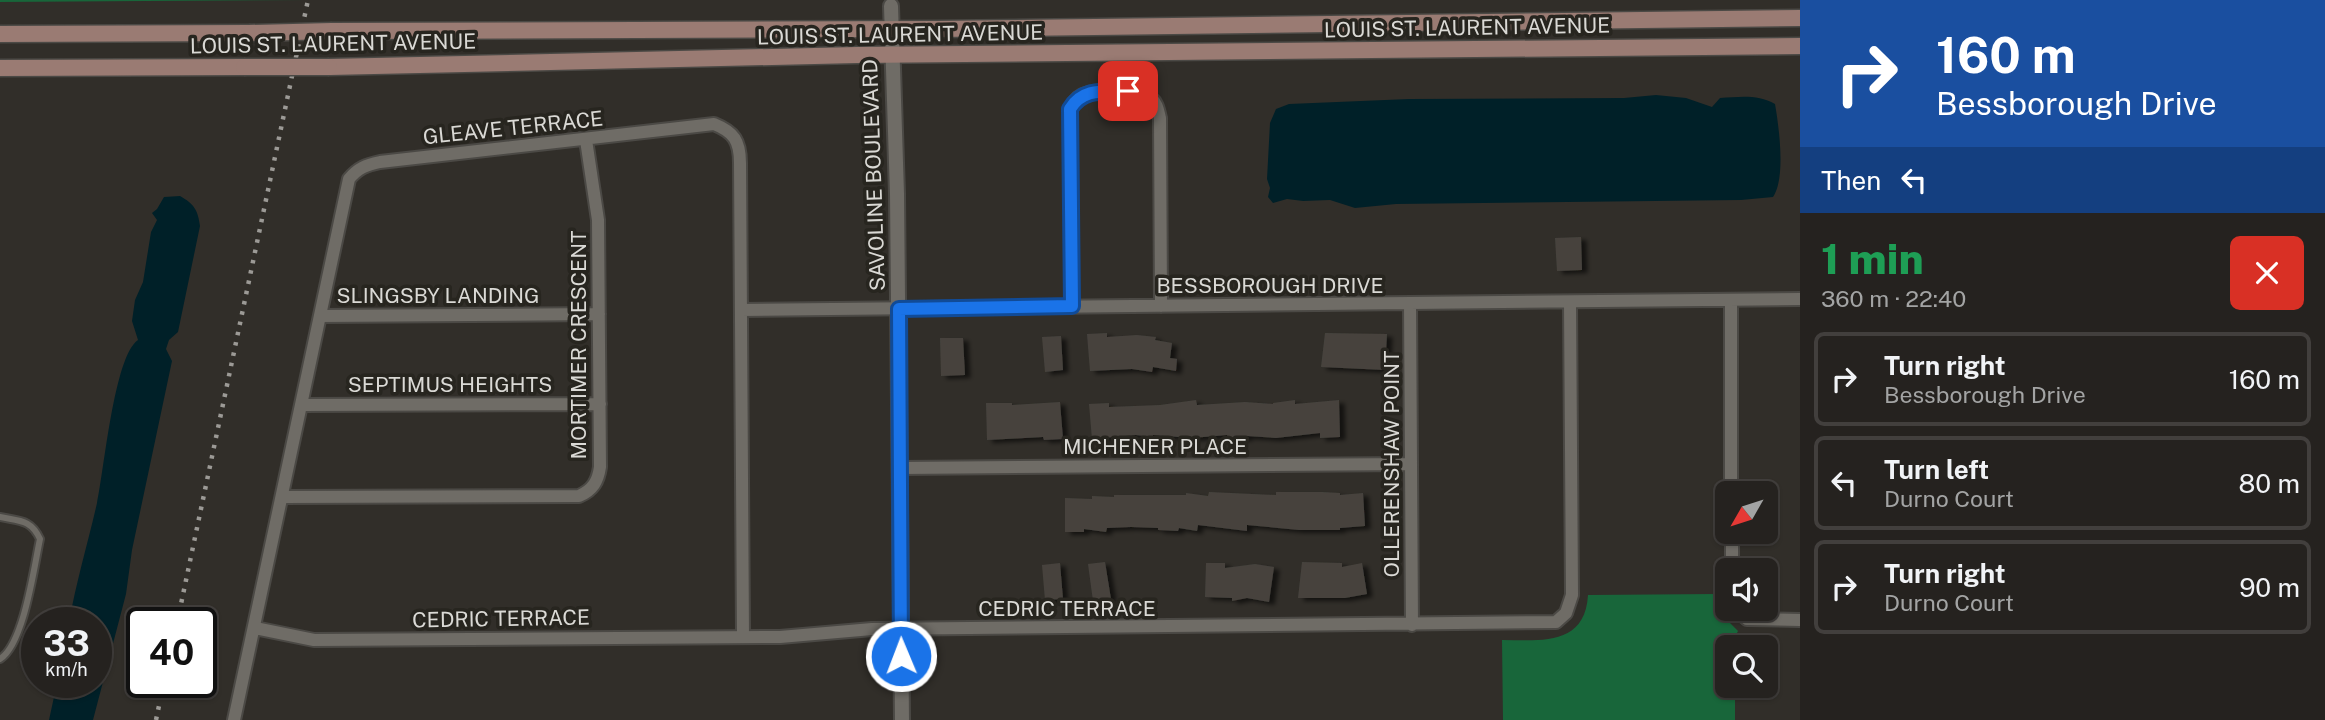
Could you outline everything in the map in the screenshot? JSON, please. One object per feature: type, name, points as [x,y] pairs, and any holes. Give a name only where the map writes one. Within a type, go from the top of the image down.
[{"type":"main road","name":"LOUIS ST. LAURENT AVENUE","points":[[0,34],[891,29],[1800,18]]},
{"type":"main road","name":"LOUIS ST. LAURENT AVENUE","points":[[0,68],[329,67],[891,55],[1800,46]]},
{"type":"street","name":"SAVOLINE BOULEVARD","points":[[891,6],[899,309],[902,720]]},
{"type":"street","points":[[1072,306],[1070,109],[1083,95],[1117,91],[1142,93],[1151,98],[1158,107],[1161,306]]},
{"type":"street","name":"GLEAVE TERRACE","points":[[234,720],[349,180],[357,170],[380,162],[714,124],[736,136],[740,150],[743,636]]},
{"type":"street","name":"MORTIMER CRESCENT","points":[[282,497],[579,496],[592,488],[598,478],[600,404],[598,220],[586,140]]},
{"type":"street","name":"BESSBOROUGH DRIVE","points":[[741,310],[1800,299]]},
{"type":"street","points":[[1731,300],[1731,481]]},
{"type":"street","name":"CEDRIC TERRACE","points":[[255,628],[314,640],[780,637],[872,629],[1550,624],[1561,619],[1570,607],[1572,594],[1570,303]]},
{"type":"street","name":"OLLERENSHAW POINT","points":[[1410,304],[1412,625]]},
{"type":"street","name":"SLINGSBY LANDING","points":[[320,316],[599,314]]},
{"type":"street","name":"SEPTIMUS HEIGHTS","points":[[301,405],[600,404]]},
{"type":"street","name":"MICHENER PLACE","points":[[900,468],[1411,464]]},
{"type":"street","points":[[1778,620],[1800,620]]},
{"type":"lane","points":[[0,517],[29,523],[35,527],[40,538],[19,633],[11,649],[0,659]]},
{"type":"green space","points":[[0,0],[307,0],[0,2]]},
{"type":"green space","points":[[1715,594],[1715,621],[1728,621],[1738,631],[1736,635],[1715,635],[1715,698],[1735,698],[1735,720],[1503,720],[1502,640],[1545,639],[1569,632],[1585,612],[1588,595]]},
{"type":"water","points":[[1656,95],[1686,98],[1712,107],[1720,98],[1734,97],[1755,97],[1775,104],[1780,139],[1780,165],[1773,197],[1741,200],[1396,204],[1355,208],[1330,200],[1287,199],[1273,203],[1268,197],[1270,123],[1276,109],[1289,104],[1409,99],[1624,98]]},
{"type":"water","points":[[180,196],[189,202],[195,208],[200,226],[178,332],[169,340],[166,349],[172,361],[132,550],[126,594],[112,647],[112,607],[73,607],[97,503],[116,390],[122,368],[138,340],[132,321],[135,300],[143,282],[151,232],[157,220],[152,213],[164,197]]},
{"type":"water","points":[[54,698],[99,698],[93,720],[49,720]]},
{"type":"building","points":[[1581,237],[1582,270],[1557,271],[1555,238]]},
{"type":"building","points":[[1107,333],[1107,337],[1137,335],[1156,337],[1155,340],[1172,343],[1170,358],[1177,359],[1176,371],[1153,367],[1152,372],[1132,369],[1090,371],[1087,334]]},
{"type":"building","points":[[1325,333],[1387,334],[1385,370],[1321,367]]},
{"type":"building","points":[[1061,336],[1063,370],[1045,372],[1042,337]]},
{"type":"building","points":[[940,338],[963,338],[965,375],[941,376]]},
{"type":"building","points":[[1196,400],[1197,405],[1245,402],[1273,404],[1295,400],[1295,404],[1339,400],[1340,437],[1320,438],[1320,433],[1276,438],[1136,435],[1092,439],[1089,404],[1109,403],[1109,407]]},
{"type":"building","points":[[1060,402],[1063,439],[1044,440],[1043,437],[987,440],[986,403],[1012,405]]},
{"type":"building","points":[[1209,492],[1276,495],[1276,492],[1322,492],[1340,495],[1363,493],[1365,526],[1340,530],[1299,530],[1247,525],[1247,531],[1198,525],[1197,531],[1131,527],[1107,528],[1106,532],[1084,529],[1084,532],[1065,532],[1065,498],[1092,499],[1092,496],[1186,493],[1208,496]]},
{"type":"building","points":[[1105,562],[1111,599],[1093,601],[1088,564]]},
{"type":"building","points":[[1302,562],[1342,563],[1342,567],[1362,563],[1367,594],[1345,598],[1298,598]]},
{"type":"building","points":[[1060,563],[1063,599],[1045,600],[1042,565]]},
{"type":"building","points":[[1206,563],[1225,563],[1225,568],[1255,564],[1274,567],[1269,602],[1247,598],[1232,601],[1232,598],[1205,597]]},
{"type":"railway","points":[[180,607],[308,0]]},
{"type":"railway","points":[[156,720],[161,698]]},
{"type":"route","points":[[901,656],[899,309],[1072,306],[1070,109],[1083,95],[1093,92],[1128,91]]}]
